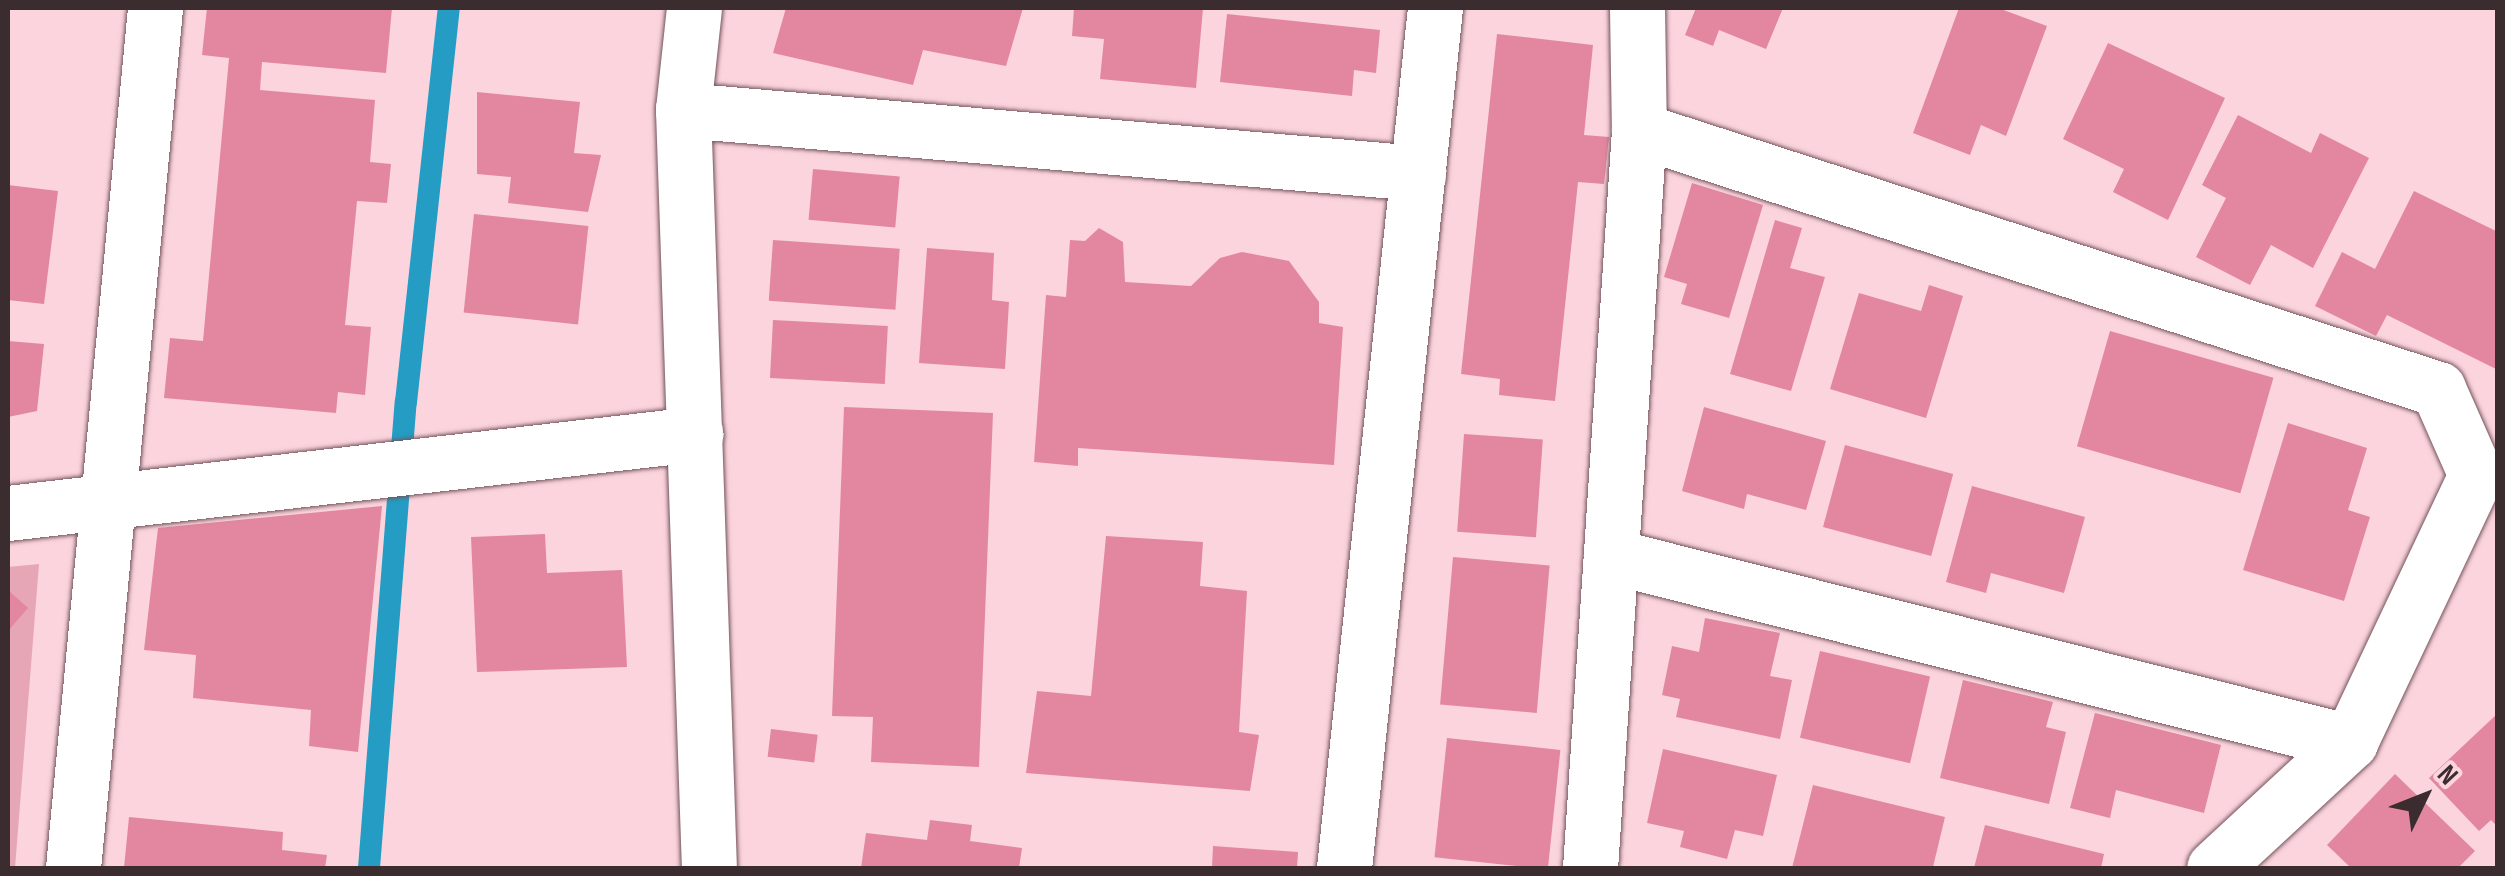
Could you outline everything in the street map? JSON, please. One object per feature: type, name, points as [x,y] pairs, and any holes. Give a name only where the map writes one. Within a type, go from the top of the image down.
[{"type":"street","points":[[73,868],[111,503],[155,8]]},
{"type":"street","points":[[694,8],[683,110],[708,868]]},
{"type":"street","points":[[1344,868],[1435,8]]},
{"type":"street","points":[[1590,868],[1639,130],[1637,8]]},
{"type":"street","points":[[683,110],[1418,173]]},
{"type":"street","points":[[1639,130],[2438,389],[2476,475],[2350,742],[2214,868]]},
{"type":"street","points":[[8,513],[695,434]]},
{"type":"street","points":[[1611,556],[2350,742]]},
{"type":"shaded area","points":[[39,564],[15,868],[8,868],[8,567]]},
{"type":"building","points":[[207,8],[392,8],[386,73],[262,62],[260,90],[375,100],[370,162],[391,164],[387,203],[357,201],[345,325],[371,327],[365,395],[338,392],[336,413],[164,398],[170,338],[203,341],[229,58],[202,55]]},
{"type":"building","points":[[786,8],[1023,8],[1006,66],[923,50],[913,85],[773,53]]},
{"type":"building","points":[[1074,8],[1203,8],[1196,88],[1100,79],[1104,39],[1072,36]]},
{"type":"building","points":[[1696,8],[1783,8],[1766,49],[1719,30],[1713,46],[1685,35]]},
{"type":"building","points":[[1959,8],[1998,8],[2047,26],[2006,136],[1981,125],[1970,155],[1913,133]]},
{"type":"building","points":[[1227,14],[1380,30],[1376,73],[1354,70],[1352,96],[1220,82]]},
{"type":"building","points":[[1497,34],[1593,45],[1584,135],[1609,137],[1604,184],[1578,182],[1555,401],[1499,395],[1500,379],[1461,374]]},
{"type":"building","points":[[2108,43],[2225,98],[2168,220],[2113,192],[2124,169],[2063,139]]},
{"type":"building","points":[[477,92],[580,102],[574,153],[601,155],[588,212],[508,203],[511,177],[477,174]]},
{"type":"building","points":[[2238,115],[2311,153],[2320,133],[2369,158],[2313,268],[2271,245],[2250,285],[2196,257],[2226,198],[2202,185]]},
{"type":"building","points":[[813,169],[900,177],[895,227],[809,220]]},
{"type":"building","points":[[1692,183],[1763,205],[1729,318],[1681,304],[1687,284],[1664,277]]},
{"type":"building","points":[[8,185],[58,191],[44,304],[8,300]]},
{"type":"building","points":[[2414,191],[2498,232],[2498,370],[2387,315],[2376,336],[2315,306],[2342,252],[2375,269]]},
{"type":"building","points":[[474,214],[588,226],[578,324],[464,312]]},
{"type":"building","points":[[1775,220],[1802,228],[1790,268],[1825,277],[1791,391],[1730,374]]},
{"type":"building","points":[[1099,228],[1123,242],[1125,282],[1191,286],[1220,258],[1242,252],[1289,261],[1319,302],[1319,323],[1343,327],[1334,465],[1078,448],[1078,466],[1034,462],[1046,295],[1066,297],[1070,240],[1085,241]]},
{"type":"building","points":[[773,240],[900,249],[895,310],[769,301]]},
{"type":"building","points":[[927,248],[994,253],[992,300],[1009,302],[1005,369],[919,363]]},
{"type":"building","points":[[1929,285],[1963,296],[1926,418],[1830,389],[1859,293],[1921,311]]},
{"type":"building","points":[[773,320],[888,326],[885,384],[770,378]]},
{"type":"building","points":[[2110,331],[2273,378],[2240,493],[2077,446]]},
{"type":"building","points":[[8,341],[44,344],[37,411],[8,417]]},
{"type":"building","points":[[844,407],[993,413],[979,767],[871,762],[873,717],[832,716]]},
{"type":"building","points":[[1704,407],[1826,441],[1806,510],[1747,494],[1744,509],[1682,491]]},
{"type":"building","points":[[2288,423],[2367,448],[2348,510],[2370,517],[2344,601],[2243,570]]},
{"type":"building","points":[[1464,434],[1543,440],[1536,537],[1457,532]]},
{"type":"building","points":[[1845,445],[1953,474],[1931,556],[1823,527]]},
{"type":"building","points":[[1972,486],[2085,517],[2064,593],[1991,573],[1986,593],[1946,582]]},
{"type":"building","points":[[382,506],[358,752],[309,746],[311,710],[193,698],[196,655],[144,650],[158,528]]},
{"type":"building","points":[[545,534],[547,573],[622,570],[627,667],[477,672],[471,537]]},
{"type":"building","points":[[1106,536],[1203,542],[1200,586],[1247,591],[1239,732],[1259,735],[1250,791],[1026,773],[1037,691],[1091,696]]},
{"type":"building","points":[[1453,557],[1550,565],[1537,713],[1440,704]]},
{"type":"building","points":[[8,590],[28,608],[8,631]]},
{"type":"building","points":[[1705,618],[1780,633],[1770,676],[1792,680],[1780,739],[1676,717],[1680,699],[1662,695],[1672,646],[1699,652]]},
{"type":"building","points":[[1820,651],[1930,676],[1910,763],[1800,738]]},
{"type":"building","points":[[1963,680],[2053,702],[2046,727],[2066,732],[2049,804],[1940,778]]},
{"type":"building","points":[[2095,713],[2221,745],[2204,813],[2116,790],[2110,818],[2070,808]]},
{"type":"building","points":[[2498,713],[2498,827],[2491,820],[2479,831],[2429,778]]},
{"type":"building","points":[[771,729],[818,735],[814,763],[768,757]]},
{"type":"building","points":[[1447,738],[1560,750],[1548,868],[1434,857]]},
{"type":"building","points":[[1663,749],[1777,775],[1763,836],[1735,830],[1727,859],[1680,847],[1684,831],[1647,823]]},
{"type":"building","points":[[2395,774],[2475,851],[2458,868],[2351,868],[2327,845]]},
{"type":"building","points":[[1813,785],[1945,817],[1933,867],[1792,868]]},
{"type":"building","points":[[129,817],[283,832],[282,850],[327,855],[325,868],[124,868]]},
{"type":"building","points":[[930,820],[972,825],[970,841],[1022,848],[1019,868],[861,868],[866,833],[927,840]]},
{"type":"building","points":[[1985,825],[2104,854],[2101,868],[1974,868]]},
{"type":"building","points":[[1213,846],[1298,852],[1297,868],[1212,868]]},
{"type":"waterway","points":[[369,868],[406,402],[449,8]]}]
